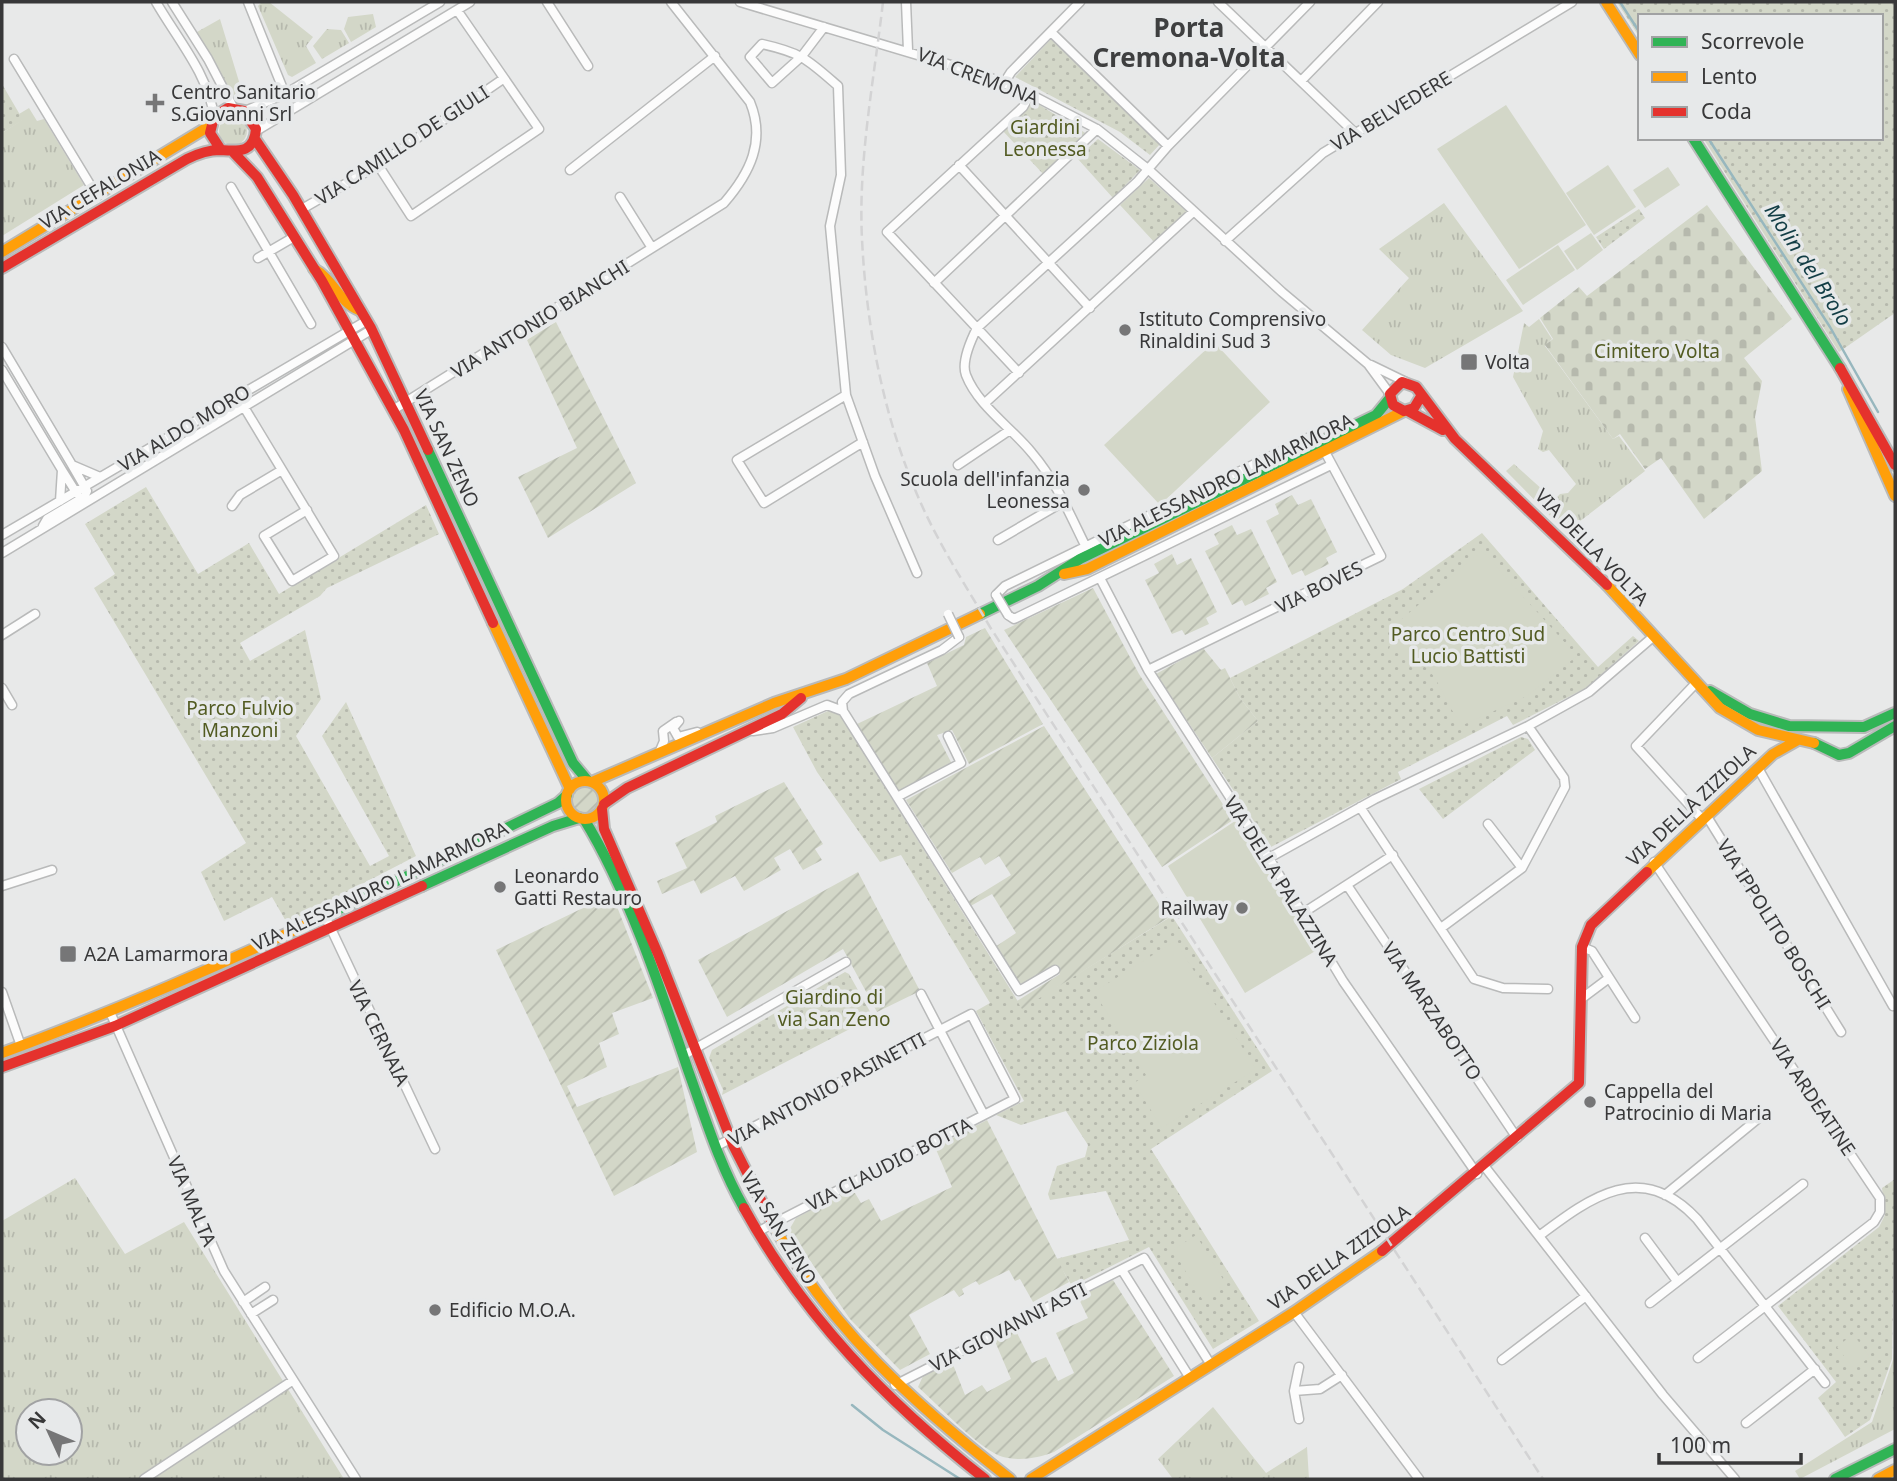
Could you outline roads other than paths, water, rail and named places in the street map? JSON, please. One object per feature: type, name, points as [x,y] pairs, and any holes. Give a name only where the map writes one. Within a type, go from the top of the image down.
[{"type":"main road","points":[[1606,2],[1638,52]]},
{"type":"main road","name":"VIA CEFALONIA","points":[[2,252],[97,196],[233,107]]},
{"type":"main road","points":[[233,107],[251,116],[256,135],[246,149],[234,153]]},
{"type":"main road","points":[[212,121],[212,139],[221,150]]},
{"type":"main road","name":"VIA SAN ZENO","points":[[256,135],[369,326],[407,402],[573,763],[590,782]]},
{"type":"main road","points":[[1694,140],[1858,398],[1895,465]]},
{"type":"main road","name":"VIA CEFALONIA","points":[[2,268],[184,160],[221,150],[234,153]]},
{"type":"main road","name":"VIA SAN ZENO","points":[[234,153],[257,177],[349,329],[393,410],[557,754],[568,792]]},
{"type":"main road","points":[[314,270],[327,275],[347,305],[359,310]]},
{"type":"main road","points":[[1390,396],[1398,384],[1406,382]]},
{"type":"main road","name":"VIA DELLA VOLTA","points":[[1406,382],[1416,387],[1412,407]]},
{"type":"main road","points":[[1846,383],[1861,423],[1895,496]]},
{"type":"main road","name":"VIA DELLA VOLTA","points":[[1390,396],[1393,405],[1412,407],[1453,435],[1563,540],[1734,718],[1752,728],[1844,755],[1895,726]]},
{"type":"main road","name":"VIA ALESSANDRO LAMARMORA","points":[[603,806],[627,788],[782,714],[803,697],[1061,574],[1087,569],[1322,446],[1376,415],[1390,396]]},
{"type":"main road","name":"VIA DELLA VOLTA","points":[[1412,407],[1453,435]]},
{"type":"main road","name":"VIA ALESSANDRO LAMARMORA","points":[[1322,446],[1412,407]]},
{"type":"main road","name":"VIA DELLA VOLTA","points":[[1699,684],[1770,722],[1832,729],[1848,728],[1871,725],[1895,713]]},
{"type":"main road","name":"VIA ALESSANDRO LAMARMORA","points":[[590,782],[657,756],[774,703],[803,697]]},
{"type":"main road","points":[[1773,754],[1787,731],[1803,733],[1811,727]]},
{"type":"main road","points":[[1848,728],[1856,739],[1854,748]]},
{"type":"main road","points":[[1830,750],[1826,741],[1832,729]]},
{"type":"main road","points":[[1773,754],[1798,740]]},
{"type":"main road","name":"VIA DELLA ZIZIOLA","points":[[1031,1479],[1294,1312],[1391,1245],[1579,1083],[1582,947],[1599,914],[1773,754]]},
{"type":"main road","points":[[578,782],[590,782],[602,791],[603,806],[592,818],[581,819],[569,811],[568,792],[578,782]]},
{"type":"main road","name":"VIA ALESSANDRO LAMARMORA","points":[[2,1053],[110,1012],[224,964],[558,803],[568,792]]},
{"type":"main road","name":"VIA SAN ZENO","points":[[603,806],[604,829],[660,956],[749,1181],[773,1223],[827,1307],[895,1385],[932,1419],[1010,1479]]},
{"type":"main road","name":"VIA SAN ZENO","points":[[581,819],[601,849],[649,961],[715,1147],[757,1232],[813,1317],[883,1395],[939,1444],[985,1479]]},
{"type":"main road","name":"VIA ALESSANDRO LAMARMORA","points":[[2,1067],[115,1026],[552,826],[581,819]]},
{"type":"main road","points":[[883,1395],[895,1385]]},
{"type":"main road","points":[[939,1444],[947,1457],[974,1479]]},
{"type":"main road","points":[[1835,1479],[1895,1449]]},
{"type":"main road","points":[[1046,1479],[1051,1466]]},
{"type":"main road","points":[[1878,1479],[1895,1470]]},
{"type":"street","points":[[156,2],[200,77],[212,121]]},
{"type":"street","points":[[172,2],[208,59],[233,107]]},
{"type":"street","points":[[248,2],[285,94]]},
{"type":"street","points":[[245,111],[285,94],[440,2]]},
{"type":"street","points":[[256,135],[470,2]]},
{"type":"street","points":[[547,2],[588,65]]},
{"type":"street","name":"VIA ANTONIO BIANCHI","points":[[393,410],[724,203],[743,181],[753,158],[756,119],[750,102],[671,2]]},
{"type":"street","name":"VIA CREMONA","points":[[740,2],[908,50],[1030,94],[1097,130],[1149,170],[1282,292]]},
{"type":"street","points":[[906,2],[908,50]]},
{"type":"street","points":[[1004,83],[1080,2]]},
{"type":"street","points":[[1218,2],[1354,132]]},
{"type":"street","points":[[1086,547],[1051,478],[985,403],[966,376],[964,367],[977,328],[1149,170],[1168,146],[1310,2]]},
{"type":"street","points":[[1301,81],[1378,2]]},
{"type":"street","name":"VIA BELVEDERE","points":[[1225,241],[1323,153],[1572,2]]},
{"type":"street","points":[[378,165],[411,216],[538,129],[457,10]]},
{"type":"street","points":[[824,27],[802,56],[772,83],[750,57],[762,44],[797,52],[802,56],[838,86],[841,175],[830,226],[846,395],[917,573]]},
{"type":"street","points":[[1051,32],[1168,146]]},
{"type":"street","points":[[570,170],[715,56]]},
{"type":"street","name":"VIA CEFALONIA","points":[[14,58],[97,196]]},
{"type":"street","name":"VIA CAMILLO DE GIULI","points":[[302,209],[378,165],[503,79]]},
{"type":"street","points":[[1019,373],[887,232],[1023,107],[1030,94]]},
{"type":"street","points":[[934,283],[1097,130]]},
{"type":"street","points":[[959,165],[1090,308]]},
{"type":"street","points":[[231,187],[311,324]]},
{"type":"street","points":[[620,197],[652,248]]},
{"type":"street","points":[[985,403],[1193,212]]},
{"type":"street","points":[[258,258],[294,237]]},
{"type":"street","name":"VIA DELLA VOLTA","points":[[1282,292],[1368,364],[1406,382]]},
{"type":"street","name":"VIA ALDO MORO","points":[[80,498],[84,486],[349,329],[369,326]]},
{"type":"street","name":"VIA ALDO MORO","points":[[2,553],[42,529],[80,498],[356,342],[369,326]]},
{"type":"street","points":[[2,347],[84,486]]},
{"type":"street","name":"VIA DELLA VOLTA","points":[[1368,364],[1390,396]]},
{"type":"street","points":[[2,370],[80,498]]},
{"type":"street","points":[[846,395],[737,460],[764,503],[863,442]]},
{"type":"street","name":"VIA ALDO MORO","points":[[244,407],[307,510],[334,556],[292,581],[264,536],[307,510]]},
{"type":"street","points":[[958,465],[1010,430]]},
{"type":"street","name":"VIA ALESSANDRO LAMARMORA","points":[[1322,446],[1316,434],[1005,586],[996,596],[1008,615],[1014,619],[1331,465]]},
{"type":"street","name":"VIA BOVES","points":[[1149,670],[1381,556],[1322,446]]},
{"type":"street","points":[[72,465],[100,477]]},
{"type":"street","points":[[60,501],[62,470]]},
{"type":"street","points":[[232,506],[240,495],[282,470]]},
{"type":"street","name":"VIA ALDO MORO","points":[[2,535],[60,501],[80,498]]},
{"type":"street","points":[[998,540],[1063,502]]},
{"type":"street","name":"VIA DELLA PALAZZINA","points":[[1100,578],[1149,670],[1400,1068],[1481,1170],[1539,1236],[1687,1424],[1735,1479]]},
{"type":"street","points":[[2,635],[35,614]]},
{"type":"street","points":[[948,614],[960,637],[942,650],[849,694],[842,702],[843,711],[1018,991],[1055,970]]},
{"type":"street","points":[[1269,859],[1360,807],[1528,726],[1589,692],[1654,636]]},
{"type":"street","name":"VIA IPPOLITO BOSCHI","points":[[1699,684],[1636,746],[1704,817],[1841,1032]]},
{"type":"street","points":[[2,688],[12,705]]},
{"type":"street","name":"VIA ALESSANDRO LAMARMORA","points":[[747,732],[773,728],[827,705],[843,711]]},
{"type":"street","name":"VIA ALESSANDRO LAMARMORA","points":[[657,756],[662,750],[663,731],[667,726],[678,721],[673,729],[678,737],[708,732]]},
{"type":"street","points":[[1441,928],[1522,867],[1565,787],[1564,778],[1528,726]]},
{"type":"street","points":[[897,797],[961,763],[948,736]]},
{"type":"street","points":[[1758,768],[1893,1006]]},
{"type":"street","points":[[1360,807],[1474,979],[1503,988],[1548,989]]},
{"type":"street","points":[[1488,824],[1522,867]]},
{"type":"street","points":[[1303,914],[1393,855]]},
{"type":"street","name":"VIA ARDEATINE","points":[[1654,862],[1880,1198],[1880,1212],[1874,1222],[1698,1358]]},
{"type":"street","points":[[2,886],[52,870]]},
{"type":"street","name":"VIA MARZABOTTO","points":[[1347,885],[1517,1138]]},
{"type":"street","name":"VIA CERNAIA","points":[[325,916],[435,1149]]},
{"type":"street","points":[[1582,947],[1592,951],[1635,1018]]},
{"type":"street","points":[[684,1055],[696,1051],[846,962]]},
{"type":"street","points":[[1581,999],[1609,978]]},
{"type":"street","points":[[2,992],[21,1046]]},
{"type":"street","name":"VIA ANTONIO PASINETTI","points":[[921,994],[939,1030]]},
{"type":"street","name":"VIA MALTA","points":[[110,1012],[215,1254],[292,1381],[356,1479]]},
{"type":"street","name":"VIA ANTONIO PASINETTI","points":[[715,1147],[971,1014]]},
{"type":"street","name":"VIA CLAUDIO BOTTA","points":[[757,1232],[1015,1099],[971,1014]]},
{"type":"street","name":"VIA CLAUDIO BOTTA","points":[[939,1030],[985,1115]]},
{"type":"street","points":[[1665,1195],[1760,1117]]},
{"type":"street","points":[[1650,1303],[1803,1184]]},
{"type":"street","points":[[1539,1236],[1584,1202],[1610,1190],[1645,1189],[1665,1195],[1688,1209],[1825,1383]]},
{"type":"street","points":[[1645,1238],[1677,1281]]},
{"type":"street","name":"VIA GIOVANNI ASTI","points":[[895,1385],[1144,1258],[1211,1365]]},
{"type":"street","points":[[1122,1270],[1190,1378]]},
{"type":"street","points":[[243,1302],[265,1287]]},
{"type":"street","points":[[1502,1360],[1586,1296]]},
{"type":"street","points":[[251,1314],[273,1300]]},
{"type":"street","points":[[1294,1312],[1419,1479]]},
{"type":"street","points":[[1299,1367],[1294,1391],[1300,1419]]},
{"type":"street","points":[[1746,1423],[1815,1369]]},
{"type":"street","points":[[1294,1391],[1320,1389],[1342,1375]]},
{"type":"street","points":[[144,1479],[292,1381]]},
{"type":"waterway","name":"Molin del Brolo","points":[[1620,2],[1638,30]]},
{"type":"waterway","name":"Molin del Brolo","points":[[1709,140],[1830,327],[1878,412]]},
{"type":"waterway","points":[[852,1405],[883,1430],[960,1479]]},
{"type":"railway","points":[[883,2],[862,180],[864,270],[877,365],[893,427],[922,505],[949,558],[990,627],[1543,1479]]},
{"type":"place","name":"Centro Sanitario S.Giovanni Srl","points":[[155,103]]},
{"type":"place","name":"Istituto Comprensivo Rinaldini Sud 3","points":[[1125,330]]},
{"type":"place","name":"Volta","points":[[1469,362]]},
{"type":"place","name":"Scuola dell'infanzia Leonessa","points":[[1084,490]]},
{"type":"place","name":"Leonardo Gatti Restauro","points":[[500,887]]},
{"type":"place","name":"Railway","points":[[1242,908]]},
{"type":"place","name":"A2A Lamarmora","points":[[68,954]]},
{"type":"place","name":"Cappella del Patrocinio di Maria","points":[[1590,1102]]},
{"type":"place","name":"Edificio M.O.A.","points":[[435,1310]]},
{"type":"district","name":"Porta Cremona-Volta","points":[[1189,43]]},
{"type":"park label","name":"Giardini Leonessa","points":[[1045,138]]},
{"type":"park label","name":"Cimitero Volta","points":[[1657,351]]},
{"type":"park label","name":"Parco Centro Sud Lucio Battisti","points":[[1468,645]]},
{"type":"park label","name":"Parco Fulvio Manzoni","points":[[240,719]]},
{"type":"park label","name":"Giardino di via San Zeno","points":[[834,1008]]},
{"type":"park label","name":"Parco Ziziola","points":[[1143,1043]]}]
